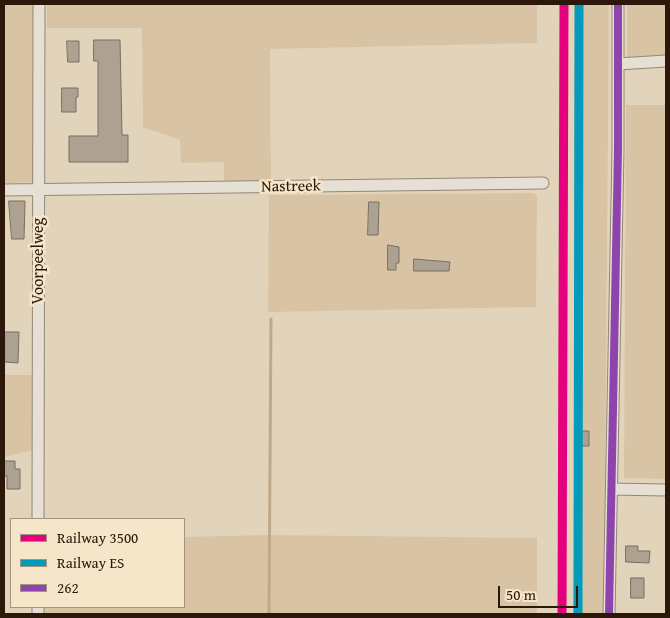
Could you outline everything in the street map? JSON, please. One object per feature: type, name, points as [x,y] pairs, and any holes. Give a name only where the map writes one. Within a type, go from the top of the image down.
[{"type":"street","name":"Voorpeelweg","points":[[38,518],[39,4]]},
{"type":"street","points":[[609,614],[618,4]]},
{"type":"street","points":[[618,64],[666,61]]},
{"type":"street","name":"Nastreek","points":[[4,190],[543,183]]},
{"type":"street","points":[[612,489],[666,490]]},
{"type":"shaded area","points":[[4,4],[35,4],[34,182],[4,183]]},
{"type":"shaded area","points":[[47,4],[537,4],[537,43],[270,49],[271,183],[224,184],[224,162],[181,163],[180,140],[143,127],[142,28],[47,28]]},
{"type":"shaded area","points":[[575,4],[609,4],[604,614],[573,614]]},
{"type":"shaded area","points":[[627,4],[666,4],[666,56],[627,59]]},
{"type":"shaded area","points":[[626,105],[666,105],[666,479],[624,478]]},
{"type":"shaded area","points":[[532,193],[537,195],[536,307],[268,312],[269,195]]},
{"type":"shaded area","points":[[4,375],[32,375],[33,450],[4,457]]},
{"type":"shaded area","points":[[268,535],[537,538],[537,614],[43,614],[43,608],[185,608],[185,537]]},
{"type":"building","points":[[94,40],[120,40],[122,135],[128,135],[128,162],[69,162],[69,136],[98,136],[98,61],[94,61]]},
{"type":"building","points":[[67,41],[79,41],[79,62],[68,62]]},
{"type":"building","points":[[62,88],[78,88],[76,112],[62,112]]},
{"type":"building","points":[[9,201],[25,201],[24,239],[12,239]]},
{"type":"building","points":[[369,202],[379,202],[378,235],[368,235]]},
{"type":"building","points":[[388,245],[399,247],[399,263],[396,263],[396,270],[388,270]]},
{"type":"building","points":[[414,259],[450,262],[449,271],[414,271]]},
{"type":"building","points":[[5,332],[19,332],[18,363],[5,362]]},
{"type":"building","points":[[581,431],[589,431],[589,446],[581,446]]},
{"type":"building","points":[[4,461],[15,461],[15,469],[20,469],[20,489],[7,489],[7,476],[4,476]]},
{"type":"building","points":[[626,546],[638,546],[638,551],[650,551],[649,563],[626,562]]},
{"type":"building","points":[[631,578],[644,578],[644,598],[631,598]]},
{"type":"waterway","points":[[269,614],[271,319]]},
{"type":"rail line","name":"3500","points":[[562,614],[564,4]]},
{"type":"rail line","name":"ES","points":[[578,614],[579,4]]},
{"type":"transit line","name":"262","points":[[609,614],[618,150],[618,4]]}]
